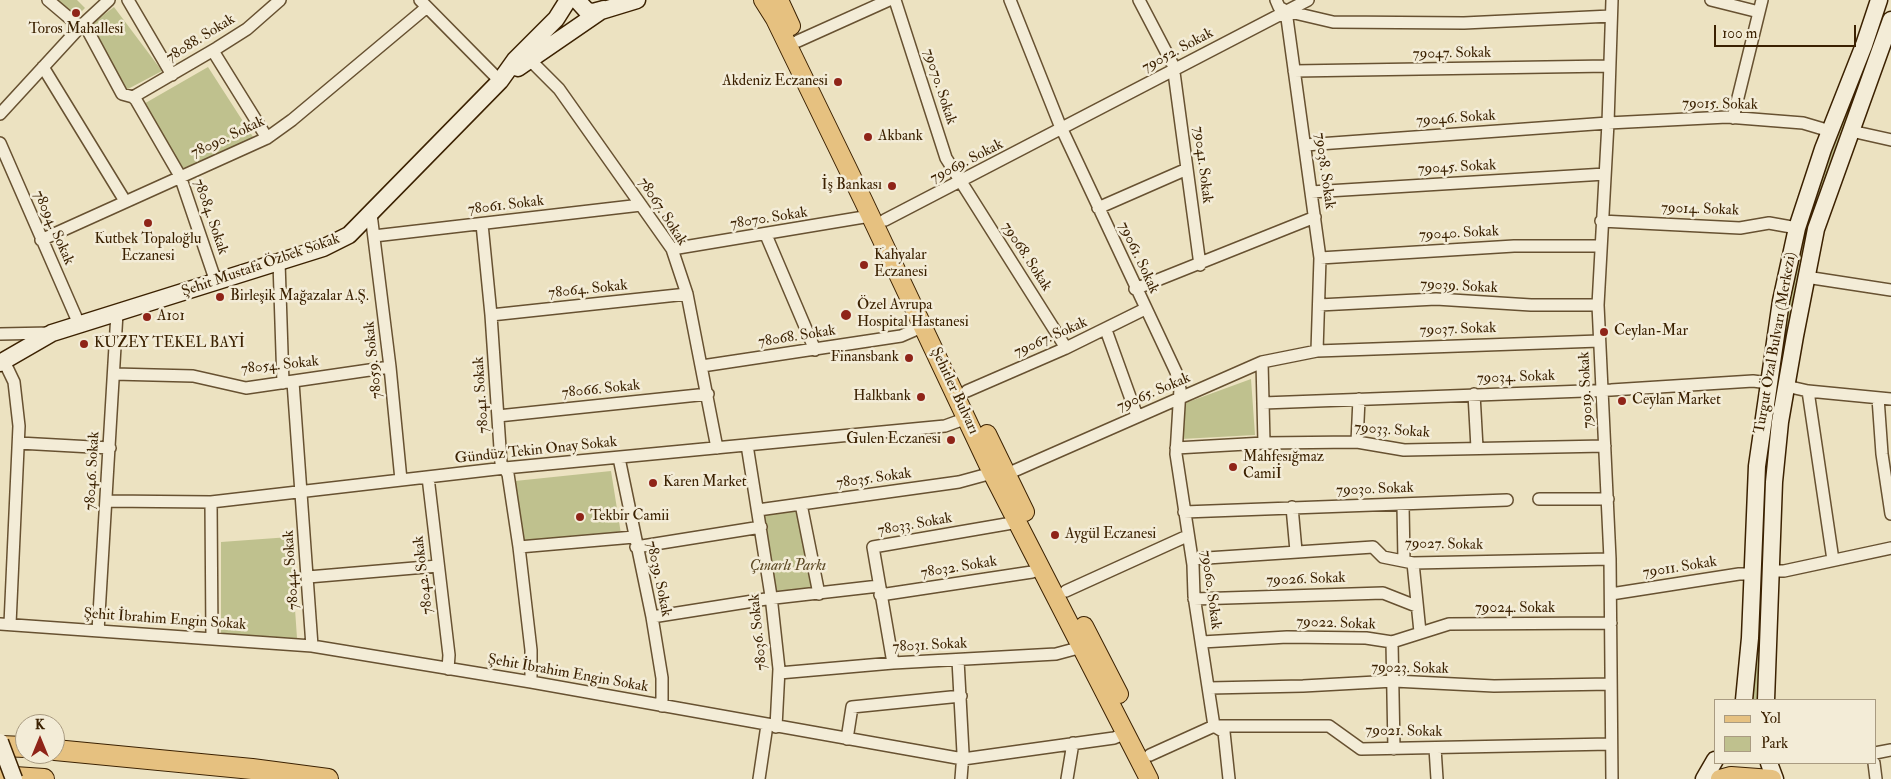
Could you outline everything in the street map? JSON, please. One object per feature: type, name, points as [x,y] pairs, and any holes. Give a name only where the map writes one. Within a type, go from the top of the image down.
[{"type":"highway","points":[[0,746],[15,747]]},
{"type":"highway","points":[[65,751],[224,766],[328,779]]},
{"type":"highway","points":[[0,776],[44,779]]},
{"type":"main road","points":[[526,57],[556,19],[568,0]]},
{"type":"main road","points":[[577,0],[587,11],[637,0]]},
{"type":"main road","name":"Şehitler Bulvarı","points":[[763,0],[967,391],[1018,522],[1149,779]]},
{"type":"main road","name":"Şehitler Bulvarı","points":[[779,0],[967,418],[1066,591],[1163,779]]},
{"type":"main road","name":"Turgut Özal Bulvarı (Merkezi)","points":[[1744,699],[1749,666],[1757,466],[1781,302],[1797,228],[1830,131],[1864,45],[1878,0]]},
{"type":"main road","points":[[526,57],[606,6]]},
{"type":"main road","name":"Turgut Özal Bulvarı (Merkezi)","points":[[1766,699],[1774,482],[1786,386],[1806,277],[1816,229],[1851,131],[1888,41],[1891,20]]},
{"type":"main road","name":"Şehit Mustafa Özbek Sokak","points":[[2,362],[52,332],[323,248],[349,235],[500,81],[526,57]]},
{"type":"main road","points":[[0,742],[14,779]]},
{"type":"main road","points":[[1704,779],[1714,762]]},
{"type":"main road","points":[[1720,779],[1731,776],[1774,779],[1769,764]]},
{"type":"street","name":"78084. Sokak","points":[[48,0],[80,26],[87,29],[122,94],[133,96],[180,176],[216,282]]},
{"type":"street","points":[[0,114],[80,26],[109,0]]},
{"type":"street","points":[[128,0],[172,75]]},
{"type":"street","name":"78088. Sokak","points":[[133,96],[213,51],[246,29],[280,0]]},
{"type":"street","points":[[798,41],[888,0]]},
{"type":"street","name":"79070. Sokak","points":[[895,0],[946,158],[960,181]]},
{"type":"street","name":"79061. Sokak","points":[[1010,0],[1062,130],[1135,289],[1176,372],[1180,389],[1178,399]]},
{"type":"street","name":"79041. Sokak","points":[[1139,0],[1174,70],[1200,265]]},
{"type":"street","points":[[1276,0],[1280,7],[1286,11],[1333,22],[1464,23],[1611,16]]},
{"type":"street","name":"79052. Sokak","points":[[1062,130],[1308,0]]},
{"type":"street","name":"79019. Sokak","points":[[1612,0],[1608,123],[1598,305],[1610,559],[1610,744],[1612,779]]},
{"type":"street","points":[[1711,0],[1760,12]]},
{"type":"street","points":[[1732,118],[1762,0]]},
{"type":"street","points":[[424,3],[500,81]]},
{"type":"street","name":"78090. Sokak","points":[[41,240],[267,138],[292,120],[424,3]]},
{"type":"street","name":"79038. Sokak","points":[[1286,11],[1320,258],[1317,351]]},
{"type":"street","points":[[213,51],[267,138]]},
{"type":"street","name":"78067. Sokak","points":[[526,57],[559,89],[672,250],[687,294],[717,448]]},
{"type":"street","name":"79047. Sokak","points":[[1294,72],[1610,66]]},
{"type":"street","points":[[43,67],[125,202]]},
{"type":"street","name":"79015. Sokak","points":[[1608,123],[1732,118],[1803,123],[1830,131]]},
{"type":"street","name":"79046. Sokak","points":[[1305,145],[1608,123]]},
{"type":"street","name":"79069. Sokak","points":[[878,218],[960,181],[1062,130]]},
{"type":"street","points":[[1851,131],[1891,140]]},
{"type":"street","name":"78094. Sokak","points":[[0,143],[79,324]]},
{"type":"street","points":[[1098,208],[1187,169]]},
{"type":"street","name":"79045. Sokak","points":[[1311,192],[1605,174]]},
{"type":"street","name":"79068. Sokak","points":[[960,181],[1066,348]]},
{"type":"street","name":"78061. Sokak","points":[[374,236],[641,205]]},
{"type":"street","name":"78059. Sokak","points":[[371,214],[390,367],[401,480]]},
{"type":"street","points":[[1135,289],[1200,265],[1315,217]]},
{"type":"street","name":"78070. Sokak","points":[[672,250],[878,218]]},
{"type":"street","name":"79014. Sokak","points":[[1602,221],[1740,228],[1769,223],[1797,228]]},
{"type":"street","name":"78041. Sokak","points":[[482,224],[491,315],[501,463],[505,468],[520,546],[531,650],[531,682]]},
{"type":"street","points":[[766,235],[815,350]]},
{"type":"street","name":"79040. Sokak","points":[[1320,258],[1496,247],[1600,246]]},
{"type":"street","name":"78044. Sokak","points":[[278,262],[288,382],[301,492],[312,646]]},
{"type":"street","points":[[1806,277],[1891,290]]},
{"type":"street","name":"78064. Sokak","points":[[491,315],[687,294]]},
{"type":"street","name":"79039. Sokak","points":[[1319,305],[1436,299],[1531,305],[1598,305]]},
{"type":"street","name":"79067. Sokak","points":[[967,391],[1106,330],[1145,309]]},
{"type":"street","name":"78046. Sokak","points":[[98,630],[117,313]]},
{"type":"street","name":"78068. Sokak","points":[[702,366],[901,336],[924,326]]},
{"type":"street","points":[[1106,330],[1137,416]]},
{"type":"street","points":[[0,334],[52,332]]},
{"type":"street","name":"79037. Sokak","points":[[1317,351],[1600,341]]},
{"type":"street","name":"79065. Sokak","points":[[999,473],[1262,362],[1317,351]]},
{"type":"street","points":[[2,362],[14,382],[19,443],[5,624]]},
{"type":"street","points":[[1262,362],[1264,443]]},
{"type":"street","name":"78054. Sokak","points":[[114,374],[193,376],[246,388],[390,367]]},
{"type":"street","name":"79034. Sokak","points":[[1263,403],[1602,390],[1753,381],[1769,383]]},
{"type":"street","points":[[1786,386],[1808,391],[1891,399]]},
{"type":"street","points":[[1808,391],[1832,560]]},
{"type":"street","name":"78066. Sokak","points":[[498,416],[708,394]]},
{"type":"street","points":[[1474,394],[1477,448]]},
{"type":"street","points":[[1878,398],[1882,454],[1891,514]]},
{"type":"street","name":"79060. Sokak","points":[[1178,399],[1176,448],[1187,536],[1192,559],[1194,600],[1214,726],[1224,732],[1229,779]]},
{"type":"street","points":[[1357,442],[1359,399]]},
{"type":"street","name":"Gündüz Tekin Onay Sokak","points":[[106,501],[211,502],[505,468],[945,426],[967,418]]},
{"type":"street","name":"79033. Sokak","points":[[1176,448],[1264,443],[1357,442],[1404,450],[1605,446]]},
{"type":"street","points":[[19,443],[110,448]]},
{"type":"street","name":"78036. Sokak","points":[[748,445],[772,600],[779,673],[772,726],[760,779]]},
{"type":"street","name":"78039. Sokak","points":[[619,458],[652,617],[662,678],[662,706]]},
{"type":"street","name":"78035. Sokak","points":[[758,510],[959,482],[999,473]]},
{"type":"street","name":"78042. Sokak","points":[[428,477],[449,655],[448,669]]},
{"type":"street","points":[[1539,498],[1608,499]]},
{"type":"street","name":"79030. Sokak","points":[[1184,512],[1506,500]]},
{"type":"street","points":[[211,502],[212,639]]},
{"type":"street","points":[[801,504],[819,594]]},
{"type":"street","points":[[1403,504],[1409,562],[1420,632]]},
{"type":"street","points":[[1292,507],[1296,552]]},
{"type":"street","name":"78033. Sokak","points":[[893,663],[873,547],[1018,522]]},
{"type":"street","points":[[520,546],[635,542],[761,527]]},
{"type":"street","points":[[1066,591],[1187,536]]},
{"type":"street","name":"79027. Sokak","points":[[1192,559],[1373,547],[1383,557],[1409,562],[1610,559]]},
{"type":"street","points":[[1771,571],[1784,571],[1891,548]]},
{"type":"street","points":[[308,577],[438,566]]},
{"type":"street","name":"78032. Sokak","points":[[652,617],[766,600],[880,590],[1032,572],[1041,568]]},
{"type":"street","name":"79011. Sokak","points":[[1611,594],[1739,574],[1753,574]]},
{"type":"street","name":"79026. Sokak","points":[[1194,600],[1382,592],[1416,606]]},
{"type":"street","name":"79024. Sokak","points":[[1392,642],[1449,624],[1610,623]]},
{"type":"street","name":"Şehit İbrahim Engin Sokak","points":[[5,624],[312,646],[531,682],[963,759],[1114,738],[1126,733]]},
{"type":"street","name":"79022. Sokak","points":[[1202,642],[1287,637],[1366,638],[1392,642],[1394,750]]},
{"type":"street","name":"78031. Sokak","points":[[779,673],[893,663],[1056,654],[1082,647]]},
{"type":"street","points":[[958,660],[963,759],[961,779]]},
{"type":"street","name":"79023. Sokak","points":[[1209,688],[1394,682],[1494,686],[1611,684]]},
{"type":"street","points":[[847,739],[852,707],[961,696]]},
{"type":"street","name":"79021. Sokak","points":[[1150,755],[1214,726],[1329,726],[1361,749],[1394,750],[1610,744]]},
{"type":"street","points":[[1067,779],[1073,743]]},
{"type":"street","points":[[1435,748],[1437,779]]},
{"type":"street","points":[[1876,753],[1891,750]]},
{"type":"street","points":[[1874,764],[1876,779]]},
{"type":"green space","points":[[54,0],[77,0],[85,8],[73,20]]},
{"type":"green space","points":[[114,7],[162,71],[126,90],[86,28]]},
{"type":"green space","points":[[208,67],[255,140],[178,170],[142,105]]},
{"type":"green space","points":[[1854,89],[1858,92],[1801,262],[1797,261],[1805,229],[1828,159]]},
{"type":"green space","points":[[1797,263],[1801,264],[1783,366],[1778,365]]},
{"type":"green space","points":[[1778,368],[1782,369],[1759,699],[1752,699],[1758,630],[1765,461]]},
{"type":"green space","points":[[1251,379],[1255,435],[1181,439],[1180,405]]},
{"type":"green space","points":[[611,471],[621,534],[524,546],[515,481]]},
{"type":"green space","name":"Çınarlı Parkı","points":[[797,508],[812,589],[772,595],[760,514]]},
{"type":"green space","points":[[290,537],[297,638],[221,636],[221,542]]},
{"type":"place","name":"Toros Mahallesi","points":[[76,13]]},
{"type":"place","name":"Akdeniz Eczanesi","points":[[838,82]]},
{"type":"place","name":"Akbank","points":[[868,137]]},
{"type":"place","name":"İş Bankası","points":[[892,186]]},
{"type":"place","name":"Kutbek Topaloğlu Eczanesi","points":[[148,223]]},
{"type":"place","name":"Kahyalar Eczanesi","points":[[864,265]]},
{"type":"place","name":"Birleşik Mağazalar A.Ş.","points":[[220,297]]},
{"type":"place","name":"Özel Avrupa Hospital Hastanesi","points":[[846,315]]},
{"type":"place","name":"A101","points":[[147,317]]},
{"type":"place","name":"Ceylan-Mar","points":[[1604,332]]},
{"type":"place","name":"KUZEY TEKEL BAYİ","points":[[84,344]]},
{"type":"place","name":"Finansbank","points":[[909,358]]},
{"type":"place","name":"Halkbank","points":[[921,397]]},
{"type":"place","name":"Ceylan Market","points":[[1622,401]]},
{"type":"place","name":"Gulen Eczanesi","points":[[951,440]]},
{"type":"place","name":"Mahfesığmaz Camiİ","points":[[1233,467]]},
{"type":"place","name":"Karen Market","points":[[653,483]]},
{"type":"place","name":"Tekbir Camii","points":[[580,517]]},
{"type":"place","name":"Aygül Eczanesi","points":[[1055,535]]}]
